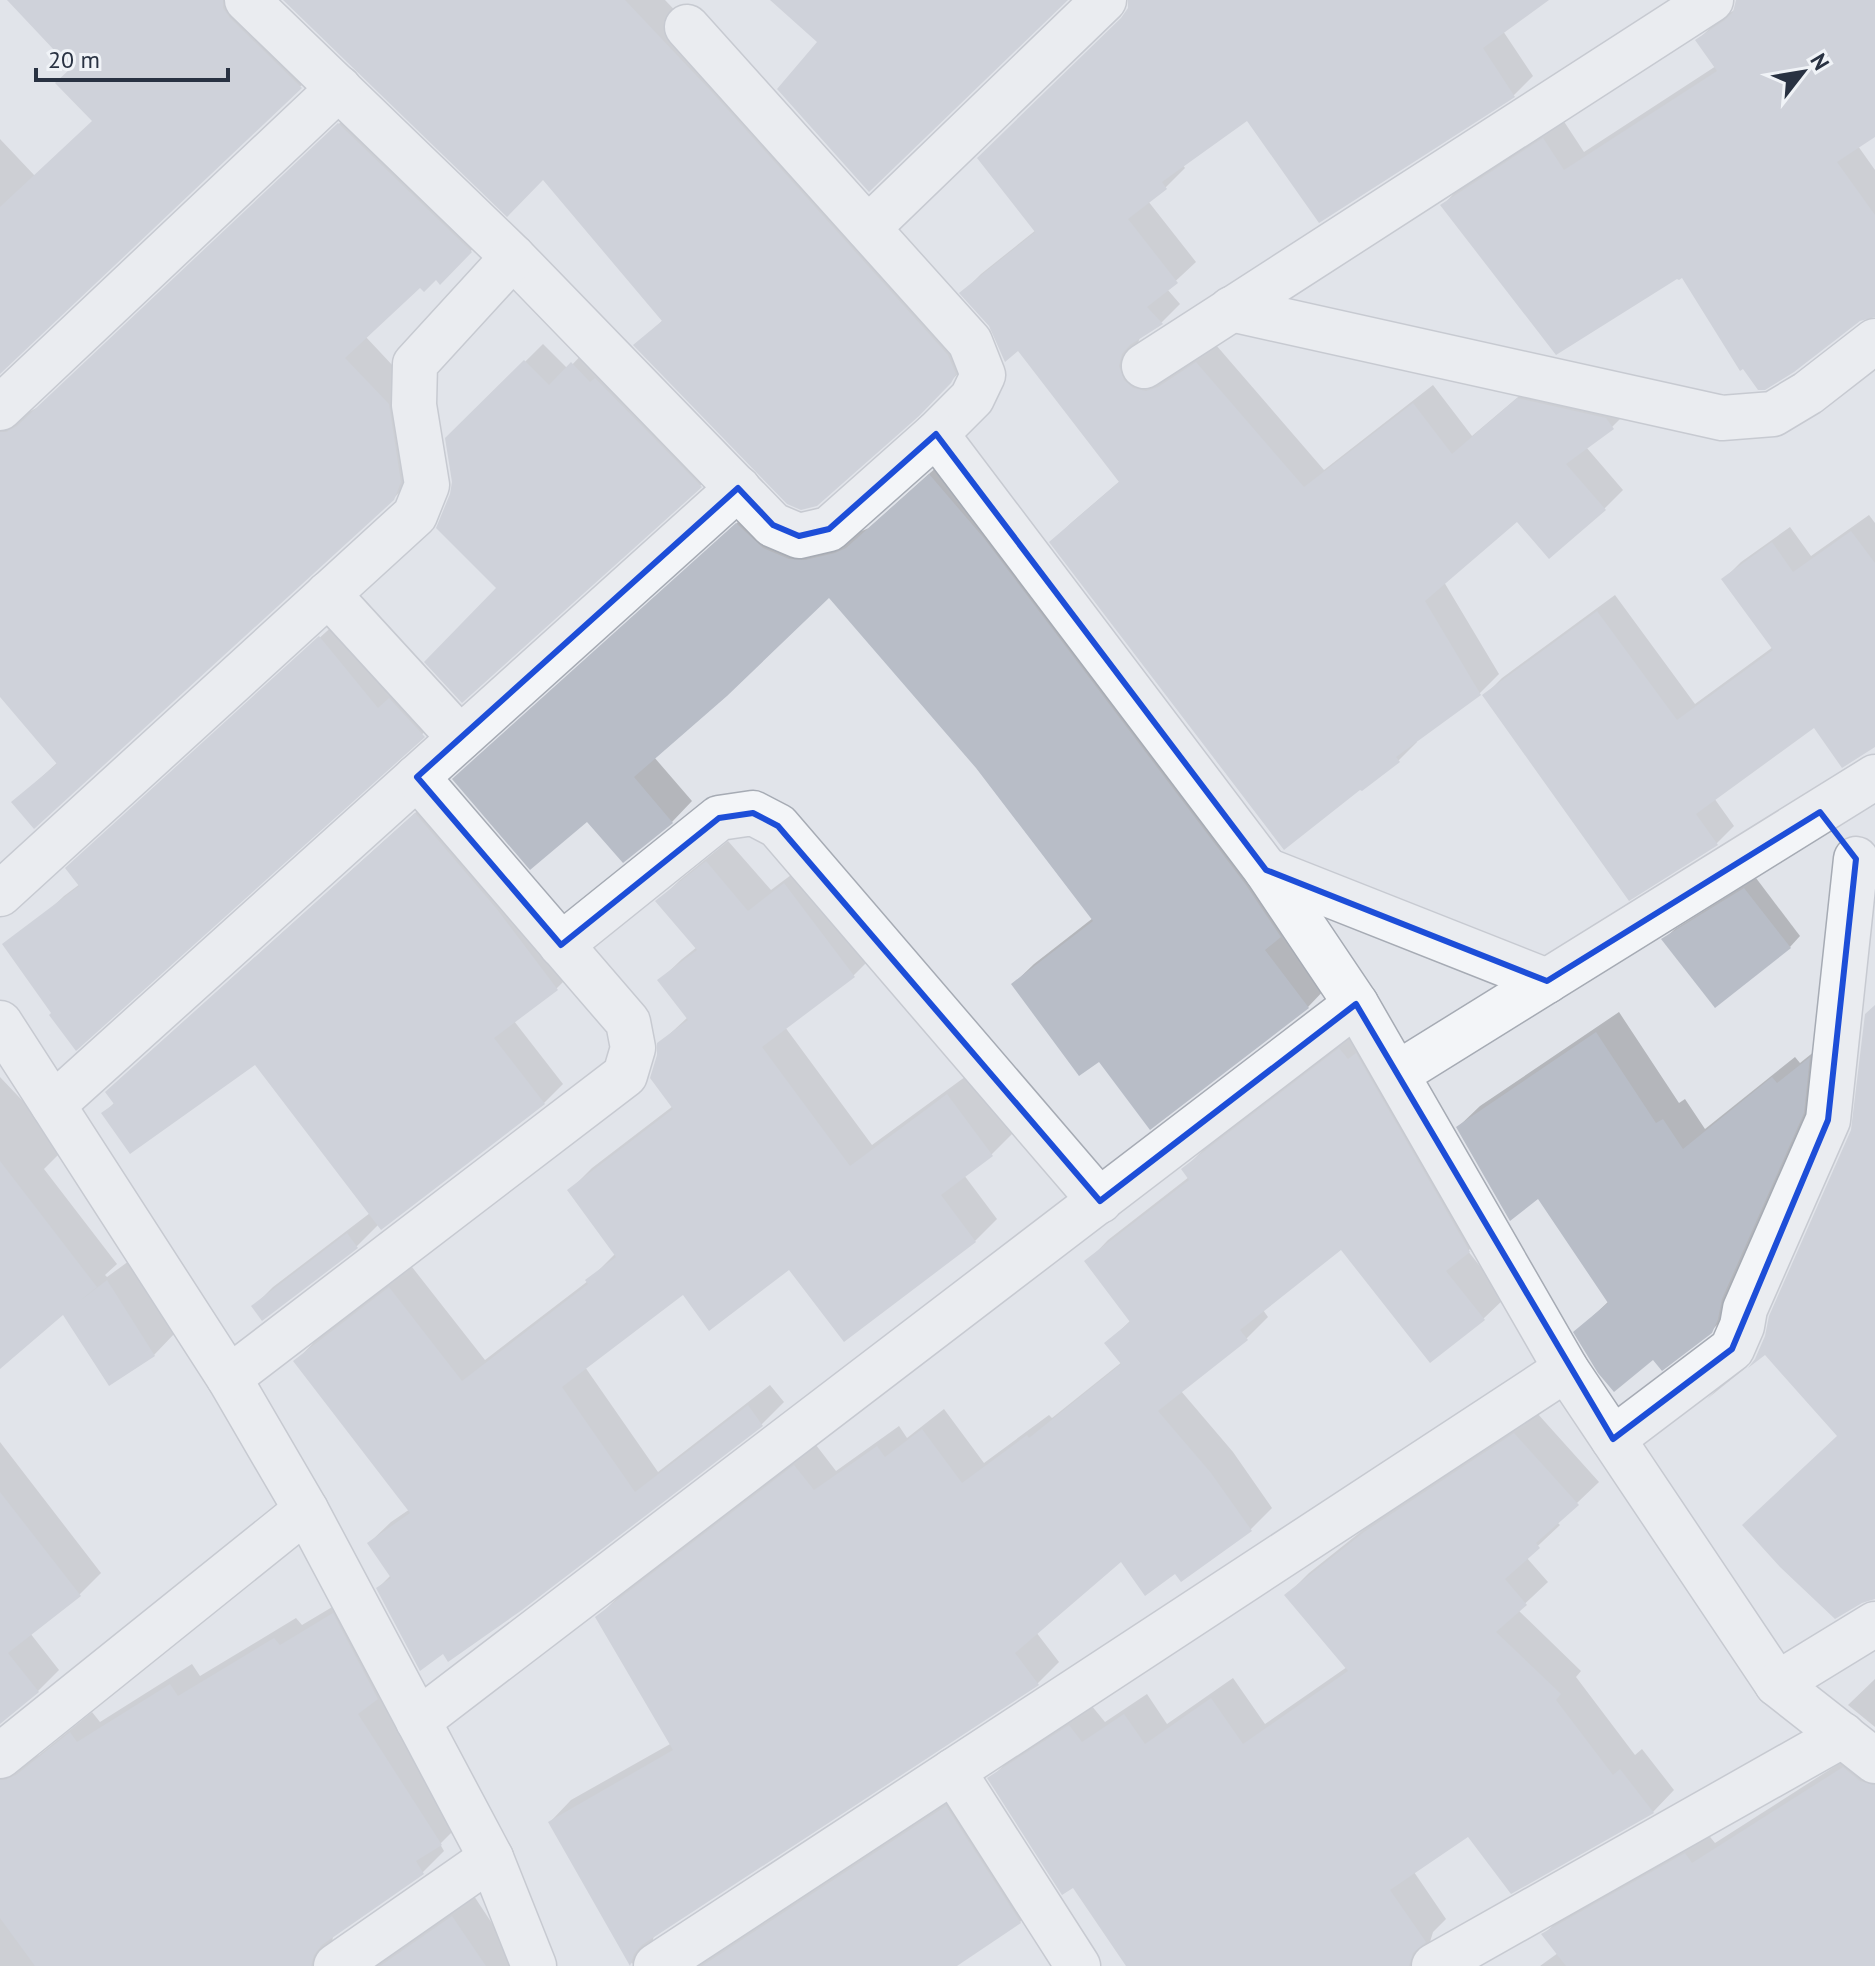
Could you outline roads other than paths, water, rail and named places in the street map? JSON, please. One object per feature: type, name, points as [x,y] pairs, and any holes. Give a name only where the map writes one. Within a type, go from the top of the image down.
[{"type":"street","points":[[247,0],[513,257],[773,525],[799,536],[829,529],[936,434],[972,398],[983,375],[970,342],[687,27]]},
{"type":"street","points":[[868,228],[1104,0]]},
{"type":"street","points":[[1144,366],[1711,0]]},
{"type":"street","points":[[0,408],[339,88]]},
{"type":"street","points":[[0,894],[415,515],[427,485],[414,405],[415,364],[513,257]]},
{"type":"street","points":[[1231,309],[1722,418],[1773,414],[1808,393],[1875,341]]},
{"type":"street","points":[[936,434],[1266,870],[1356,1004],[1566,1369],[1777,1684],[1859,1748],[1434,1966]]},
{"type":"street","points":[[53,1105],[738,488]]},
{"type":"street","points":[[328,594],[460,738]]},
{"type":"street","points":[[229,1378],[625,1075],[633,1048],[628,1022],[417,777]]},
{"type":"street","points":[[1397,1074],[1875,777]]},
{"type":"street","points":[[1613,1439],[1732,1349],[1742,1326],[1745,1309],[1828,1120],[1866,872],[1820,812]]},
{"type":"street","points":[[561,945],[719,818],[753,813],[778,826],[1100,1201]]},
{"type":"street","points":[[1266,870],[1547,981]]},
{"type":"street","points":[[418,1721],[1356,1004]]},
{"type":"street","points":[[0,1023],[229,1378],[306,1510],[491,1858],[534,1966]]},
{"type":"street","points":[[656,1966],[1566,1369]]},
{"type":"street","points":[[0,1756],[306,1510]]},
{"type":"street","points":[[1777,1684],[1875,1624]]},
{"type":"street","points":[[953,1771],[1078,1966]]},
{"type":"street","points":[[336,1966],[491,1858]]}]
